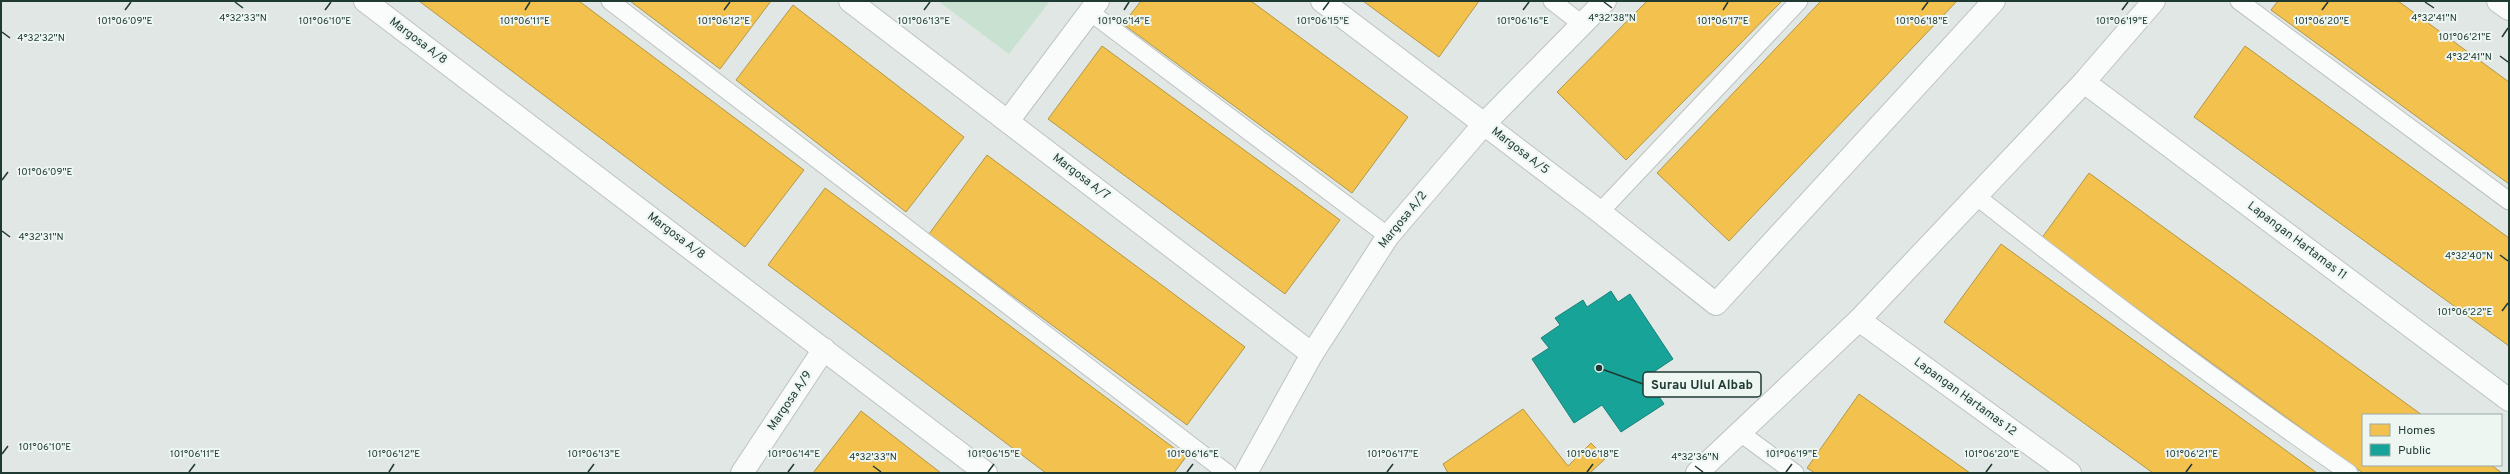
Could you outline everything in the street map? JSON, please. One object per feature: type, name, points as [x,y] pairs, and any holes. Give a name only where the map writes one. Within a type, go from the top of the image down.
[{"type":"street","name":"Margosa A/8","points":[[366,1],[986,473]]},
{"type":"street","name":"Margosa A/7","points":[[850,1],[1312,354]]},
{"type":"street","name":"Margosa A/5","points":[[1322,1],[1600,212],[1716,304],[1994,1]]},
{"type":"street","name":"Margosa A/2","points":[[1246,473],[1312,354],[1388,236],[1484,124],[1605,1]]},
{"type":"street","points":[[1697,473],[1860,320],[2084,82],[2154,1]]},
{"type":"street","points":[[2498,1],[2509,9]]},
{"type":"street","points":[[1008,121],[1094,6]]},
{"type":"street","name":"Lapangan Hartamas 11","points":[[2084,82],[2509,400]]},
{"type":"street","name":"Lapangan Hartamas 12","points":[[1860,320],[2070,473]]},
{"type":"street","name":"Margosa A/9","points":[[742,473],[824,349]]},
{"type":"lane","points":[[610,1],[1227,473]]},
{"type":"lane","points":[[1552,1],[1583,25]]},
{"type":"lane","points":[[1600,212],[1799,1]]},
{"type":"lane","points":[[2239,1],[2509,201]]},
{"type":"lane","points":[[1094,6],[1388,236]]},
{"type":"lane","points":[[1976,196],[2104,297],[2250,405],[2349,473]]},
{"type":"lane","points":[[1739,432],[1795,473]]},
{"type":"green space","points":[[938,1],[1050,1],[1009,54]]},
{"type":"building: Homes","points":[[419,1],[579,1],[804,170],[745,247]]},
{"type":"building: Homes","points":[[630,1],[771,1],[720,69]]},
{"type":"building: Homes","points":[[1141,1],[1251,1],[1408,117],[1352,193],[1123,24]]},
{"type":"building: Homes","points":[[1363,1],[1479,1],[1439,57]]},
{"type":"building: Homes","points":[[1647,1],[1782,1],[1626,160],[1557,92]]},
{"type":"building: Homes","points":[[1821,1],[1957,1],[1729,241],[1657,173]]},
{"type":"building: Homes","points":[[2278,1],[2398,1],[2509,82],[2509,184],[2271,10]]},
{"type":"building: Homes","points":[[793,5],[964,137],[906,212],[736,80]]},
{"type":"building: Homes","points":[[1102,46],[1340,220],[1285,294],[1048,119]]},
{"type":"building: Homes","points":[[2245,46],[2509,238],[2509,346],[2194,117]]},
{"type":"building: Homes","points":[[987,155],[1245,347],[1187,425],[929,234]]},
{"type":"building: Homes","points":[[2089,173],[2421,414],[2362,414],[2362,466],[2492,466],[2502,473],[2363,473],[2041,239]]},
{"type":"building: Homes","points":[[825,188],[1186,457],[1174,473],[1046,473],[768,265]]},
{"type":"building: Homes","points":[[2001,244],[2317,473],[2153,473],[1944,322]]},
{"type":"building: Homes","points":[[1859,394],[1970,473],[1815,473],[1807,468]]},
{"type":"building: Homes","points":[[1523,409],[1568,466],[1591,443],[1606,458],[1590,473],[1448,473],[1443,464]]},
{"type":"building: Homes","points":[[861,411],[941,473],[813,473]]},
{"type":"building: Public","points":[[1611,291],[1618,302],[1630,294],[1673,359],[1646,377],[1664,404],[1621,432],[1602,405],[1574,423],[1532,359],[1549,348],[1541,338],[1560,325],[1555,318],[1583,300],[1587,307]]},
{"type":"place","name":"Surau Ulul Albab","points":[[1599,368]]}]
